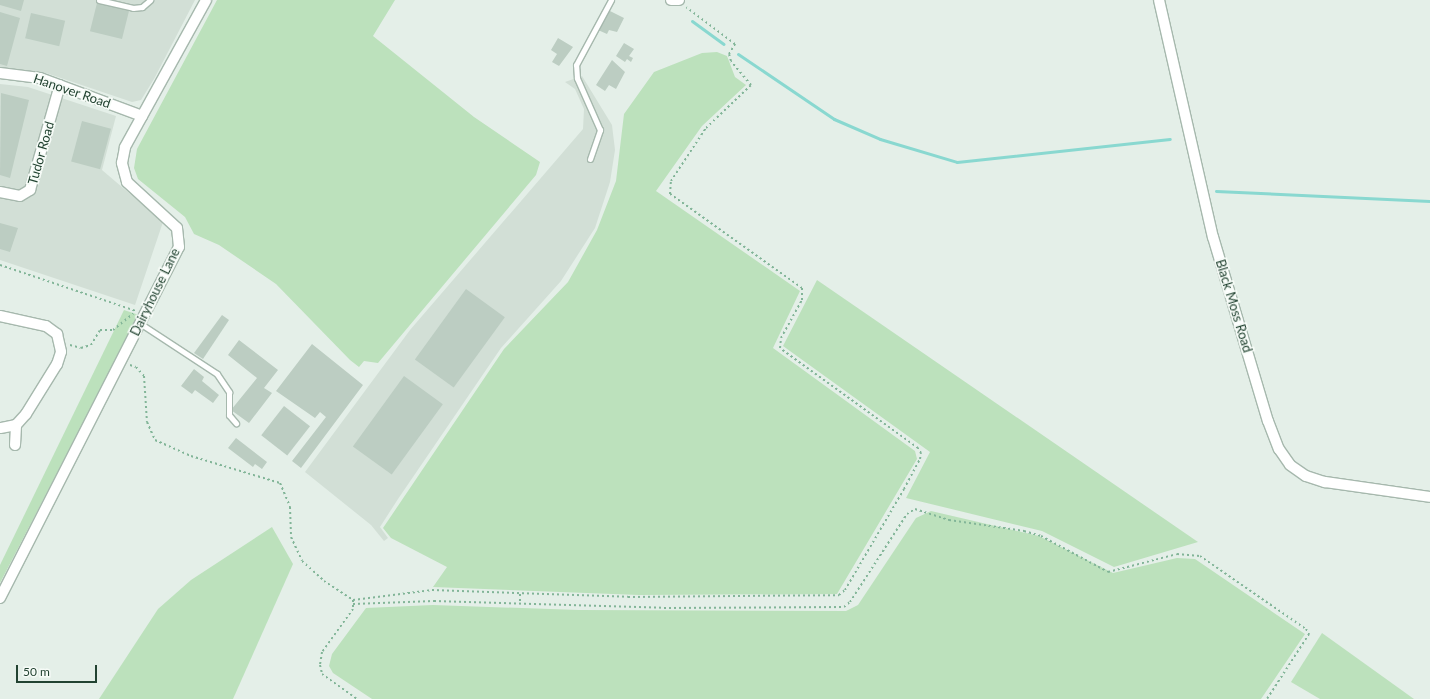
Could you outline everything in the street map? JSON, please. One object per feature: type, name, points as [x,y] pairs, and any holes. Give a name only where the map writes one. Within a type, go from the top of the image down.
[{"type":"street","name":"Dairyhouse Lane","points":[[0,598],[180,240],[174,224],[133,188],[123,175],[122,163],[125,147],[206,0]]},
{"type":"street","points":[[671,0],[679,0]]},
{"type":"street","name":"Black Moss Road","points":[[1159,0],[1213,237],[1268,420],[1279,449],[1290,465],[1306,476],[1325,482],[1430,497]]},
{"type":"street","name":"Hanover Road","points":[[0,73],[26,76],[60,85],[142,116]]},
{"type":"street","name":"Tudor Road","points":[[0,192],[20,196],[30,190],[60,85]]},
{"type":"street","points":[[0,316],[46,326],[57,334],[61,343],[57,364],[16,425],[15,444]]},
{"type":"street","points":[[0,428],[16,425]]},
{"type":"lane","points":[[99,0],[133,8],[142,7],[150,0]]},
{"type":"lane","points":[[590,159],[600,130],[577,78],[576,65],[611,0]]},
{"type":"lane","points":[[141,317],[221,378],[229,392],[229,415],[236,423]]},
{"type":"path","points":[[119,363],[136,367],[144,376],[147,422],[155,440],[191,456],[280,483],[290,507],[291,537],[302,561],[324,581],[352,600],[432,590],[628,597],[839,595],[845,590],[920,459],[921,453],[918,448],[780,348],[781,338],[802,300],[802,288],[670,194],[670,181],[706,128],[751,85],[731,61],[728,54],[735,44],[688,10],[683,0]]},
{"type":"path","points":[[0,265],[141,317]]},
{"type":"path","points":[[61,343],[81,348],[91,345],[100,330],[113,330],[141,317]]},
{"type":"path","points":[[353,604],[434,601],[664,608],[844,606],[850,602],[907,514],[915,509],[949,520],[1024,531],[1041,536],[1108,572],[1177,554],[1191,554],[1200,556],[1306,629],[1309,634],[1267,699]]},
{"type":"path","points":[[520,594],[520,604]]},
{"type":"path","points":[[352,600],[353,609],[322,652],[320,665],[322,674],[356,699]]},
{"type":"shaded area","points":[[0,0],[195,0],[154,79],[141,100],[132,102],[46,73],[0,68]]},
{"type":"shaded area","points":[[582,76],[612,125],[615,150],[610,182],[595,228],[561,281],[501,348],[398,499],[380,527],[388,538],[384,541],[371,525],[305,472],[410,330],[583,129],[584,109],[575,89],[565,82]]},
{"type":"shaded area","points":[[0,84],[28,87],[116,116],[102,170],[163,222],[135,305],[0,260]]},
{"type":"green space","points":[[217,0],[395,0],[373,36],[474,117],[540,162],[536,175],[378,363],[364,361],[359,367],[350,360],[276,284],[219,245],[194,234],[185,217],[138,179],[134,168],[137,149]]},
{"type":"green space","points":[[717,52],[727,56],[735,77],[746,85],[702,126],[656,191],[800,291],[773,348],[915,451],[917,459],[837,594],[639,595],[433,587],[447,567],[391,538],[383,528],[504,349],[568,282],[597,230],[616,181],[624,114],[654,72],[702,53]]},
{"type":"green space","points":[[817,280],[1198,542],[1114,567],[1042,531],[906,498],[930,452],[783,346]]},
{"type":"green space","points":[[124,310],[139,315],[0,583],[0,565]]},
{"type":"green space","points":[[931,511],[1039,536],[1113,573],[1177,558],[1195,559],[1305,634],[1261,699],[372,699],[333,673],[329,666],[332,654],[366,608],[433,605],[579,610],[846,611],[858,605],[916,518]]},
{"type":"green space","points":[[272,527],[293,564],[233,699],[99,699],[158,609],[191,580]]},
{"type":"green space","points":[[1322,633],[1414,699],[1320,699],[1291,682]]},
{"type":"building","points":[[0,0],[24,0],[21,11],[0,5]]},
{"type":"building","points":[[97,3],[129,11],[122,39],[90,31]]},
{"type":"building","points":[[608,10],[624,18],[617,32],[609,30],[607,34],[598,30]]},
{"type":"building","points":[[0,12],[20,18],[7,66],[0,64]]},
{"type":"building","points":[[31,13],[65,21],[59,46],[25,38]]},
{"type":"building","points":[[558,38],[573,47],[559,66],[552,62],[557,54],[551,50]]},
{"type":"building","points":[[624,43],[634,49],[629,56],[633,58],[631,62],[627,59],[625,62],[616,56]]},
{"type":"building","points":[[612,60],[625,72],[616,89],[609,85],[605,91],[596,85]]},
{"type":"building","points":[[1,93],[29,100],[10,178],[0,175]]},
{"type":"building","points":[[82,121],[111,129],[100,169],[71,162]]},
{"type":"building","points":[[0,223],[18,228],[10,252],[0,249]]},
{"type":"building","points":[[466,289],[505,317],[454,388],[415,359]]},
{"type":"building","points":[[222,315],[229,320],[203,359],[194,353]]},
{"type":"building","points":[[239,340],[278,370],[264,388],[272,393],[249,423],[231,410],[257,378],[228,355]]},
{"type":"building","points":[[312,344],[363,385],[301,468],[292,461],[326,417],[320,412],[315,418],[276,391]]},
{"type":"building","points":[[194,369],[204,377],[202,381],[219,395],[213,403],[195,390],[192,394],[181,386]]},
{"type":"building","points":[[404,376],[443,404],[392,475],[353,446]]},
{"type":"building","points":[[284,406],[310,426],[287,455],[261,435]]},
{"type":"building","points":[[236,438],[267,462],[262,469],[255,464],[253,467],[228,448]]},
{"type":"waterway","points":[[692,21],[724,44]]},
{"type":"waterway","points":[[738,54],[834,119],[880,139],[957,162],[1170,139]]},
{"type":"waterway","points":[[1216,191],[1430,201]]}]
